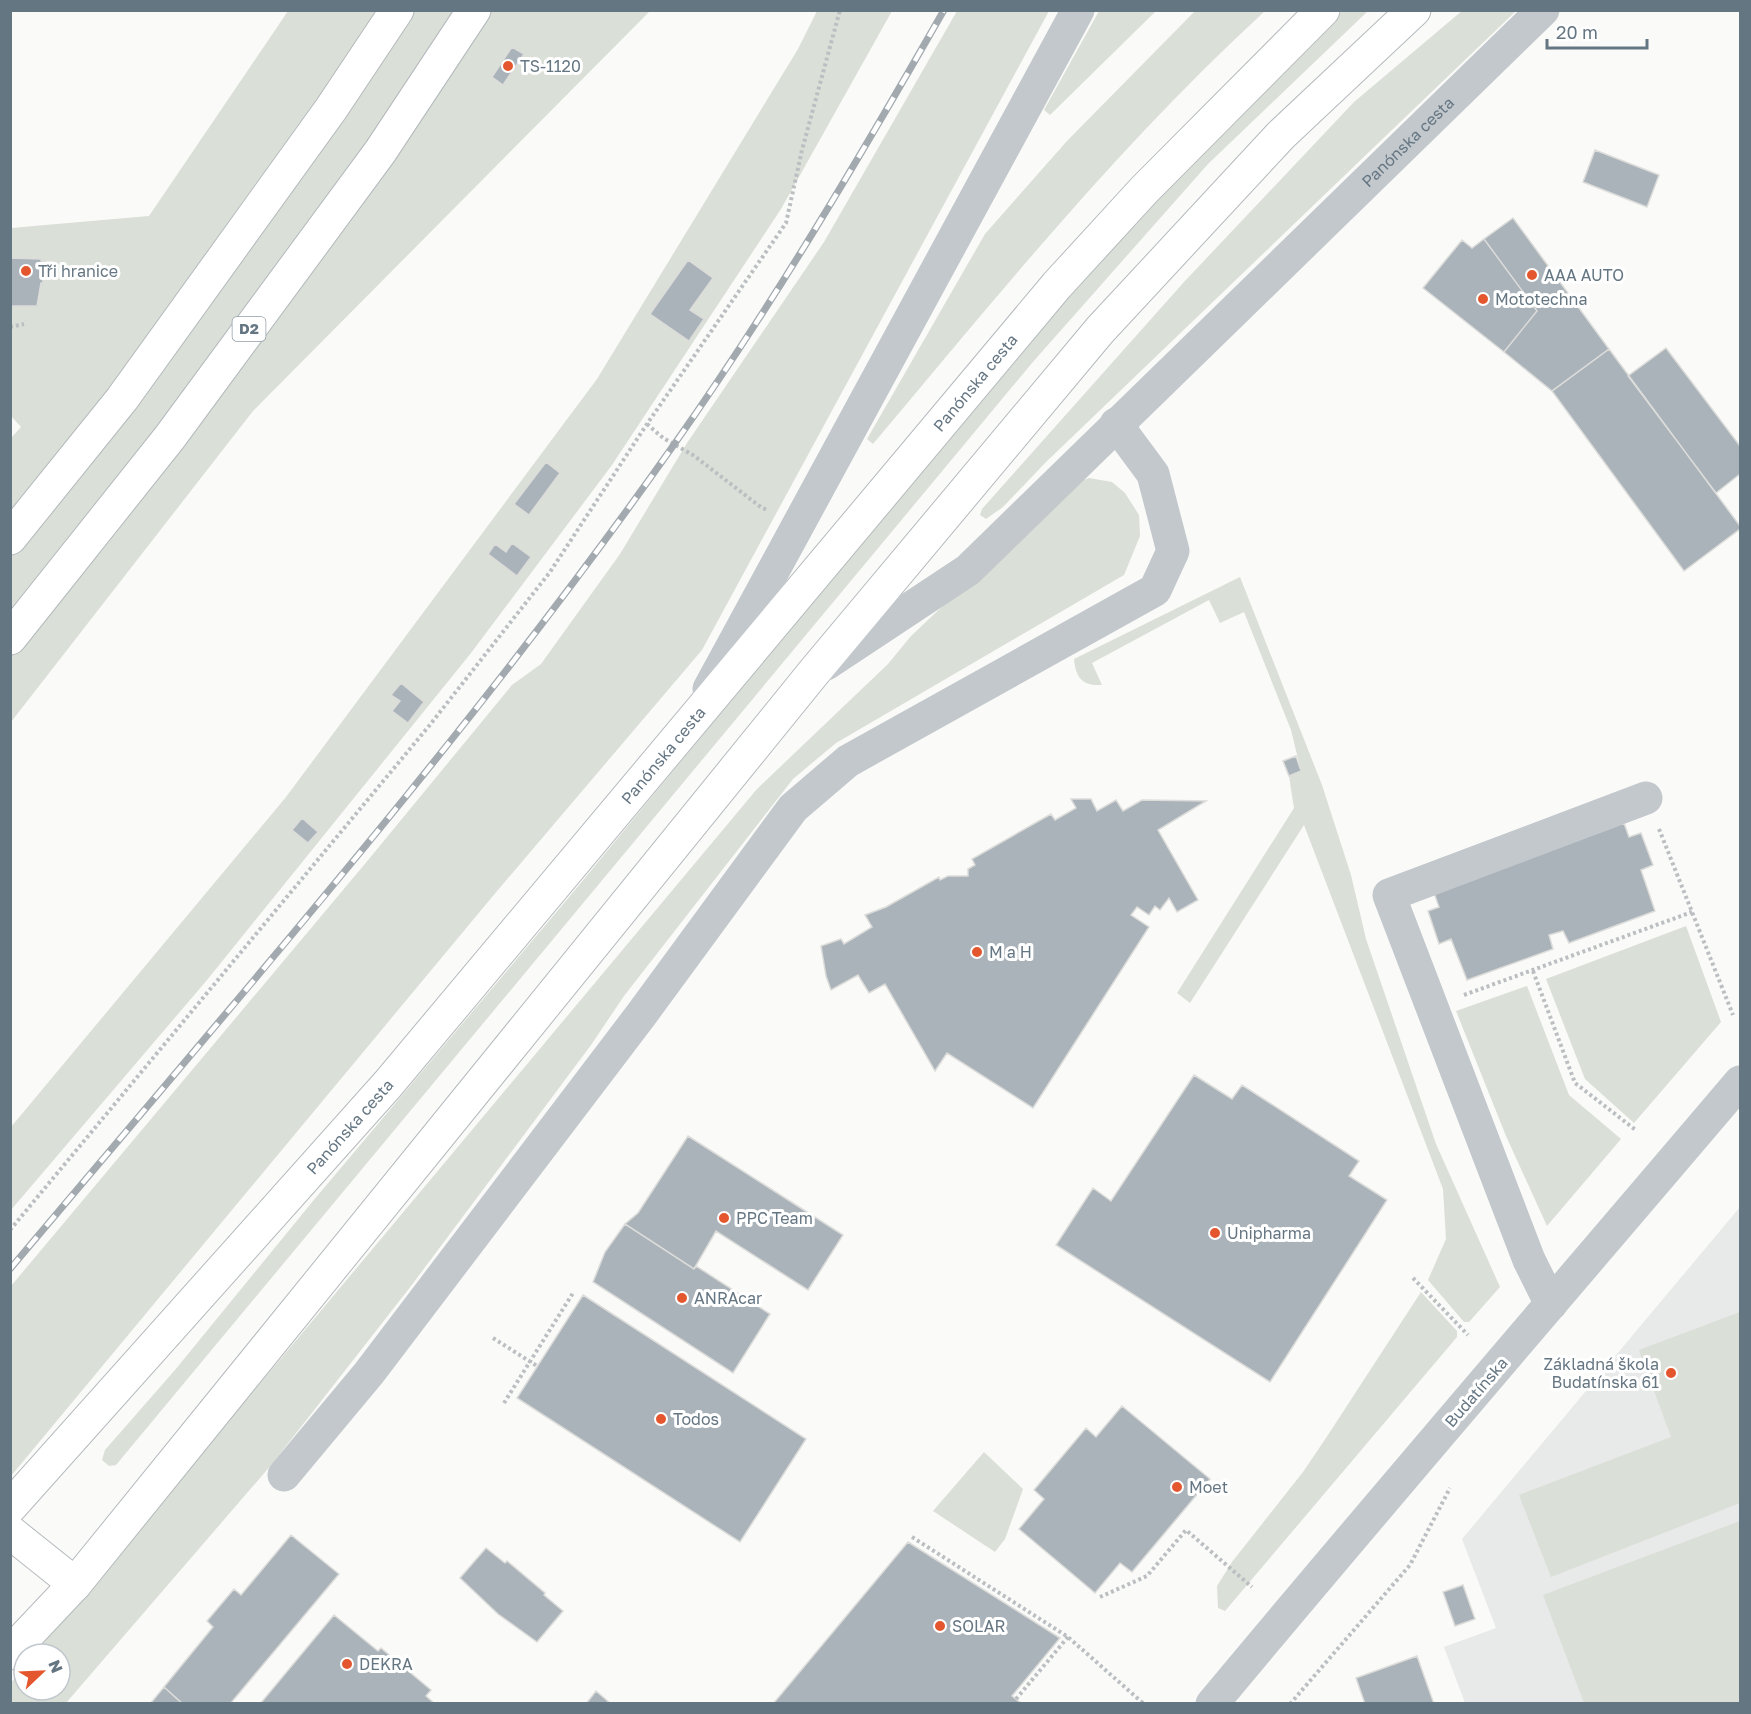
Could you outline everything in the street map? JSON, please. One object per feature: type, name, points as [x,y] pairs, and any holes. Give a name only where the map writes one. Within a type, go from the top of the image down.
[{"type":"main road","points":[[10,538],[122,399],[331,109],[397,10]]},
{"type":"main road","name":"D2","points":[[10,638],[177,428],[380,152],[474,10]]},
{"type":"main road","name":"Panónska cesta","points":[[10,1507],[388,1084],[1057,285],[1145,189],[1323,10]]},
{"type":"main road","name":"Panónska cesta","points":[[10,1653],[75,1584],[814,672],[1100,330],[1281,135],[1414,10]]},
{"type":"main road","points":[[10,1532],[75,1584]]},
{"type":"street","points":[[692,720],[1078,10]]},
{"type":"street","name":"Panónska cesta","points":[[814,672],[968,570],[1543,10]]},
{"type":"street","points":[[284,1475],[369,1373],[641,1015],[793,808],[848,761],[1155,590],[1173,551],[1153,474],[1116,424]]},
{"type":"street","points":[[1551,1304],[1529,1260],[1389,895],[1646,798]]},
{"type":"street","name":"Budatínska","points":[[1212,1704],[1418,1458],[1740,1082]]},
{"type":"path","points":[[10,1230],[429,726],[550,572],[647,424],[786,223],[802,150],[840,10]]},
{"type":"path","points":[[10,327],[24,324]]},
{"type":"path","points":[[647,424],[663,438],[693,455],[762,508],[800,521]]},
{"type":"path","points":[[1646,798],[1733,1015]]},
{"type":"path","points":[[1432,1007],[1692,912]]},
{"type":"path","points":[[1533,971],[1575,1083],[1637,1131]]},
{"type":"path","points":[[1413,1278],[1468,1335]]},
{"type":"path","points":[[504,1403],[573,1293]]},
{"type":"path","points":[[493,1338],[537,1366]]},
{"type":"path","points":[[1290,1704],[1410,1565],[1450,1488]]},
{"type":"path","points":[[1100,1597],[1147,1576],[1186,1530],[1252,1587]]},
{"type":"path","points":[[912,1537],[1068,1637],[1144,1704]]},
{"type":"path","points":[[1016,1699],[1068,1637]]},
{"type":"shaded area","points":[[1463,10],[1516,11],[1045,463],[1003,507],[986,519],[980,515],[982,509],[1184,282],[1354,102]]},
{"type":"shaded area","points":[[288,11],[650,11],[253,411],[11,722],[10,439],[21,427],[11,416],[11,228],[149,216]]},
{"type":"shaded area","points":[[817,11],[892,11],[781,209],[612,465],[471,653],[207,980],[11,1210],[11,1127],[286,797],[597,379],[798,49]]},
{"type":"shaded area","points":[[957,11],[1049,11],[702,650],[492,897],[11,1476],[11,1286],[512,685],[541,664],[620,554],[687,443],[824,242]]},
{"type":"shaded area","points":[[1099,11],[1156,11],[1050,115],[1044,110]]},
{"type":"shaded area","points":[[1195,11],[1265,11],[1212,61],[1111,166],[1014,276],[873,444],[867,439],[985,234],[1067,141]]},
{"type":"shaded area","points":[[1342,11],[1368,11],[1208,164],[1032,363],[116,1465],[109,1466],[102,1460],[105,1450],[175,1370],[836,573],[1096,265],[1230,117]]},
{"type":"shaded area","points":[[1089,478],[1112,482],[1125,493],[1139,515],[1140,536],[1124,575],[836,743],[793,779],[624,996],[591,1045],[411,1286],[272,1464],[72,1696],[72,1642],[44,1642],[757,789],[888,664],[911,636],[1072,484]]},
{"type":"shaded area","points":[[1240,577],[1322,785],[1351,875],[1366,939],[1436,1144],[1500,1287],[1469,1322],[1464,1322],[1428,1280],[1446,1239],[1443,1189],[1304,825],[1190,1003],[1177,993],[1294,808],[1289,776],[1301,771],[1291,730],[1244,612],[1220,623],[1209,600],[1092,663],[1102,685],[1085,682],[1077,672],[1074,659]]},
{"type":"shaded area","points":[[1686,926],[1721,1022],[1634,1123],[1585,1079],[1546,979]]},
{"type":"shaded area","points":[[1527,986],[1569,1095],[1621,1139],[1547,1226],[1506,1136],[1456,1011]]},
{"type":"shaded area","name":"Základná škola Budatínska 61","points":[[1740,1207],[1740,1703],[1465,1703],[1444,1647],[1496,1628],[1462,1539]]},
{"type":"shaded area","points":[[1421,1292],[1457,1331],[1457,1337],[1225,1611],[1218,1608],[1217,1586],[1232,1562],[1303,1472]]},
{"type":"shaded area","points":[[1740,1312],[1740,1503],[1551,1577],[1519,1495],[1671,1437],[1639,1350]]},
{"type":"shaded area","points":[[984,1452],[1023,1489],[1005,1539],[995,1552],[933,1511]]},
{"type":"shaded area","points":[[1740,1521],[1740,1703],[1584,1703],[1543,1595]]},
{"type":"shaded area","points":[[11,1683],[12,1702],[67,1702],[11,1704]]},
{"type":"building","name":"TS-1120","points":[[512,47],[524,54],[503,85],[492,77]]},
{"type":"building","points":[[1595,150],[1659,175],[1647,207],[1583,182]]},
{"type":"building","name":"AAA AUTO","points":[[1513,218],[1609,349],[1552,391],[1504,352],[1537,311],[1484,239]]},
{"type":"building","name":"Mototechna","points":[[1484,239],[1537,311],[1504,352],[1423,288],[1462,240],[1472,248]]},
{"type":"building","name":"Tři hranice","points":[[10,258],[41,259],[43,283],[41,283],[37,306],[10,306]]},
{"type":"building","points":[[688,260],[713,278],[690,310],[704,319],[689,341],[650,314]]},
{"type":"building","points":[[1666,348],[1740,446],[1740,474],[1716,493],[1628,376]]},
{"type":"building","points":[[1609,349],[1740,526],[1740,529],[1684,571],[1552,391]]},
{"type":"building","points":[[546,462],[560,473],[529,515],[514,504]]},
{"type":"building","points":[[512,543],[531,557],[517,576],[488,554],[495,544],[506,552]]},
{"type":"building","points":[[401,683],[424,702],[408,723],[392,711],[400,701],[391,695]]},
{"type":"building","points":[[1296,756],[1301,771],[1289,776],[1283,761]]},
{"type":"building","name":"M a H","points":[[1071,799],[1091,799],[1097,811],[1116,800],[1123,811],[1142,800],[1206,801],[1158,830],[1198,900],[1177,912],[1169,898],[1160,910],[1155,906],[1149,915],[1137,907],[1131,915],[1149,927],[1033,1108],[947,1053],[935,1071],[885,984],[869,993],[858,975],[831,990],[821,946],[841,939],[844,944],[872,927],[865,915],[886,907],[939,877],[940,880],[948,876],[968,876],[968,869],[975,865],[972,859],[1051,814],[1055,820],[1076,808]]},
{"type":"building","points":[[302,818],[318,832],[308,843],[292,830]]},
{"type":"building","points":[[1624,823],[1629,837],[1641,833],[1653,865],[1641,870],[1655,911],[1569,943],[1563,931],[1549,935],[1553,949],[1467,980],[1451,939],[1439,944],[1428,911],[1439,907],[1434,893]]},
{"type":"building","name":"Unipharma","points":[[1194,1075],[1232,1099],[1242,1085],[1359,1161],[1349,1176],[1387,1200],[1270,1382],[1056,1245],[1093,1188],[1111,1201]]},
{"type":"building","name":"PPC Team","points":[[688,1136],[843,1235],[808,1290],[716,1231],[694,1269],[625,1224],[638,1213]]},
{"type":"building","name":"ANRAcar","points":[[625,1224],[694,1269],[696,1266],[770,1314],[733,1373],[593,1282],[605,1252]]},
{"type":"building","name":"Todos","points":[[583,1295],[806,1439],[740,1542],[517,1398]]},
{"type":"building","points":[[1122,1406],[1210,1479],[1132,1572],[1120,1563],[1095,1593],[1019,1529],[1044,1499],[1034,1490],[1086,1428],[1096,1437]]},
{"type":"building","points":[[291,1535],[339,1574],[230,1704],[183,1704],[164,1687],[213,1627],[207,1621],[234,1589],[241,1595]]},
{"type":"building","name":"SOLAR","points":[[908,1542],[1060,1638],[1012,1696],[1022,1704],[773,1704]]},
{"type":"building","points":[[486,1548],[505,1563],[507,1561],[563,1611],[537,1642],[498,1614],[460,1578]]},
{"type":"building","points":[[1463,1585],[1475,1619],[1455,1626],[1443,1592]]},
{"type":"building","name":"DEKRA","points":[[334,1615],[378,1651],[381,1648],[431,1690],[426,1696],[435,1704],[260,1704]]},
{"type":"building","points":[[1417,1656],[1434,1704],[1365,1704],[1356,1678]]},
{"type":"building","points":[[164,1687],[176,1698],[183,1704],[150,1704]]},
{"type":"building","points":[[596,1691],[611,1704],[586,1704]]},
{"type":"railway","points":[[10,1269],[266,966],[434,762],[596,553],[710,393],[780,286],[847,177],[944,10]]},
{"type":"place","name":"TS-1120","points":[[508,66]]},
{"type":"place","name":"Tři hranice","points":[[26,271]]},
{"type":"place","name":"AAA AUTO","points":[[1532,275]]},
{"type":"place","name":"Mototechna","points":[[1483,299]]},
{"type":"place","name":"M a H","points":[[977,952]]},
{"type":"place","name":"PPC Team","points":[[724,1218]]},
{"type":"place","name":"Unipharma","points":[[1215,1233]]},
{"type":"place","name":"ANRAcar","points":[[682,1298]]},
{"type":"place","name":"Základná škola Budatínska 61","points":[[1671,1373]]},
{"type":"place","name":"Todos","points":[[661,1419]]},
{"type":"place","name":"Moet","points":[[1177,1487]]},
{"type":"place","name":"SOLAR","points":[[940,1626]]},
{"type":"place","name":"DEKRA","points":[[347,1664]]}]
